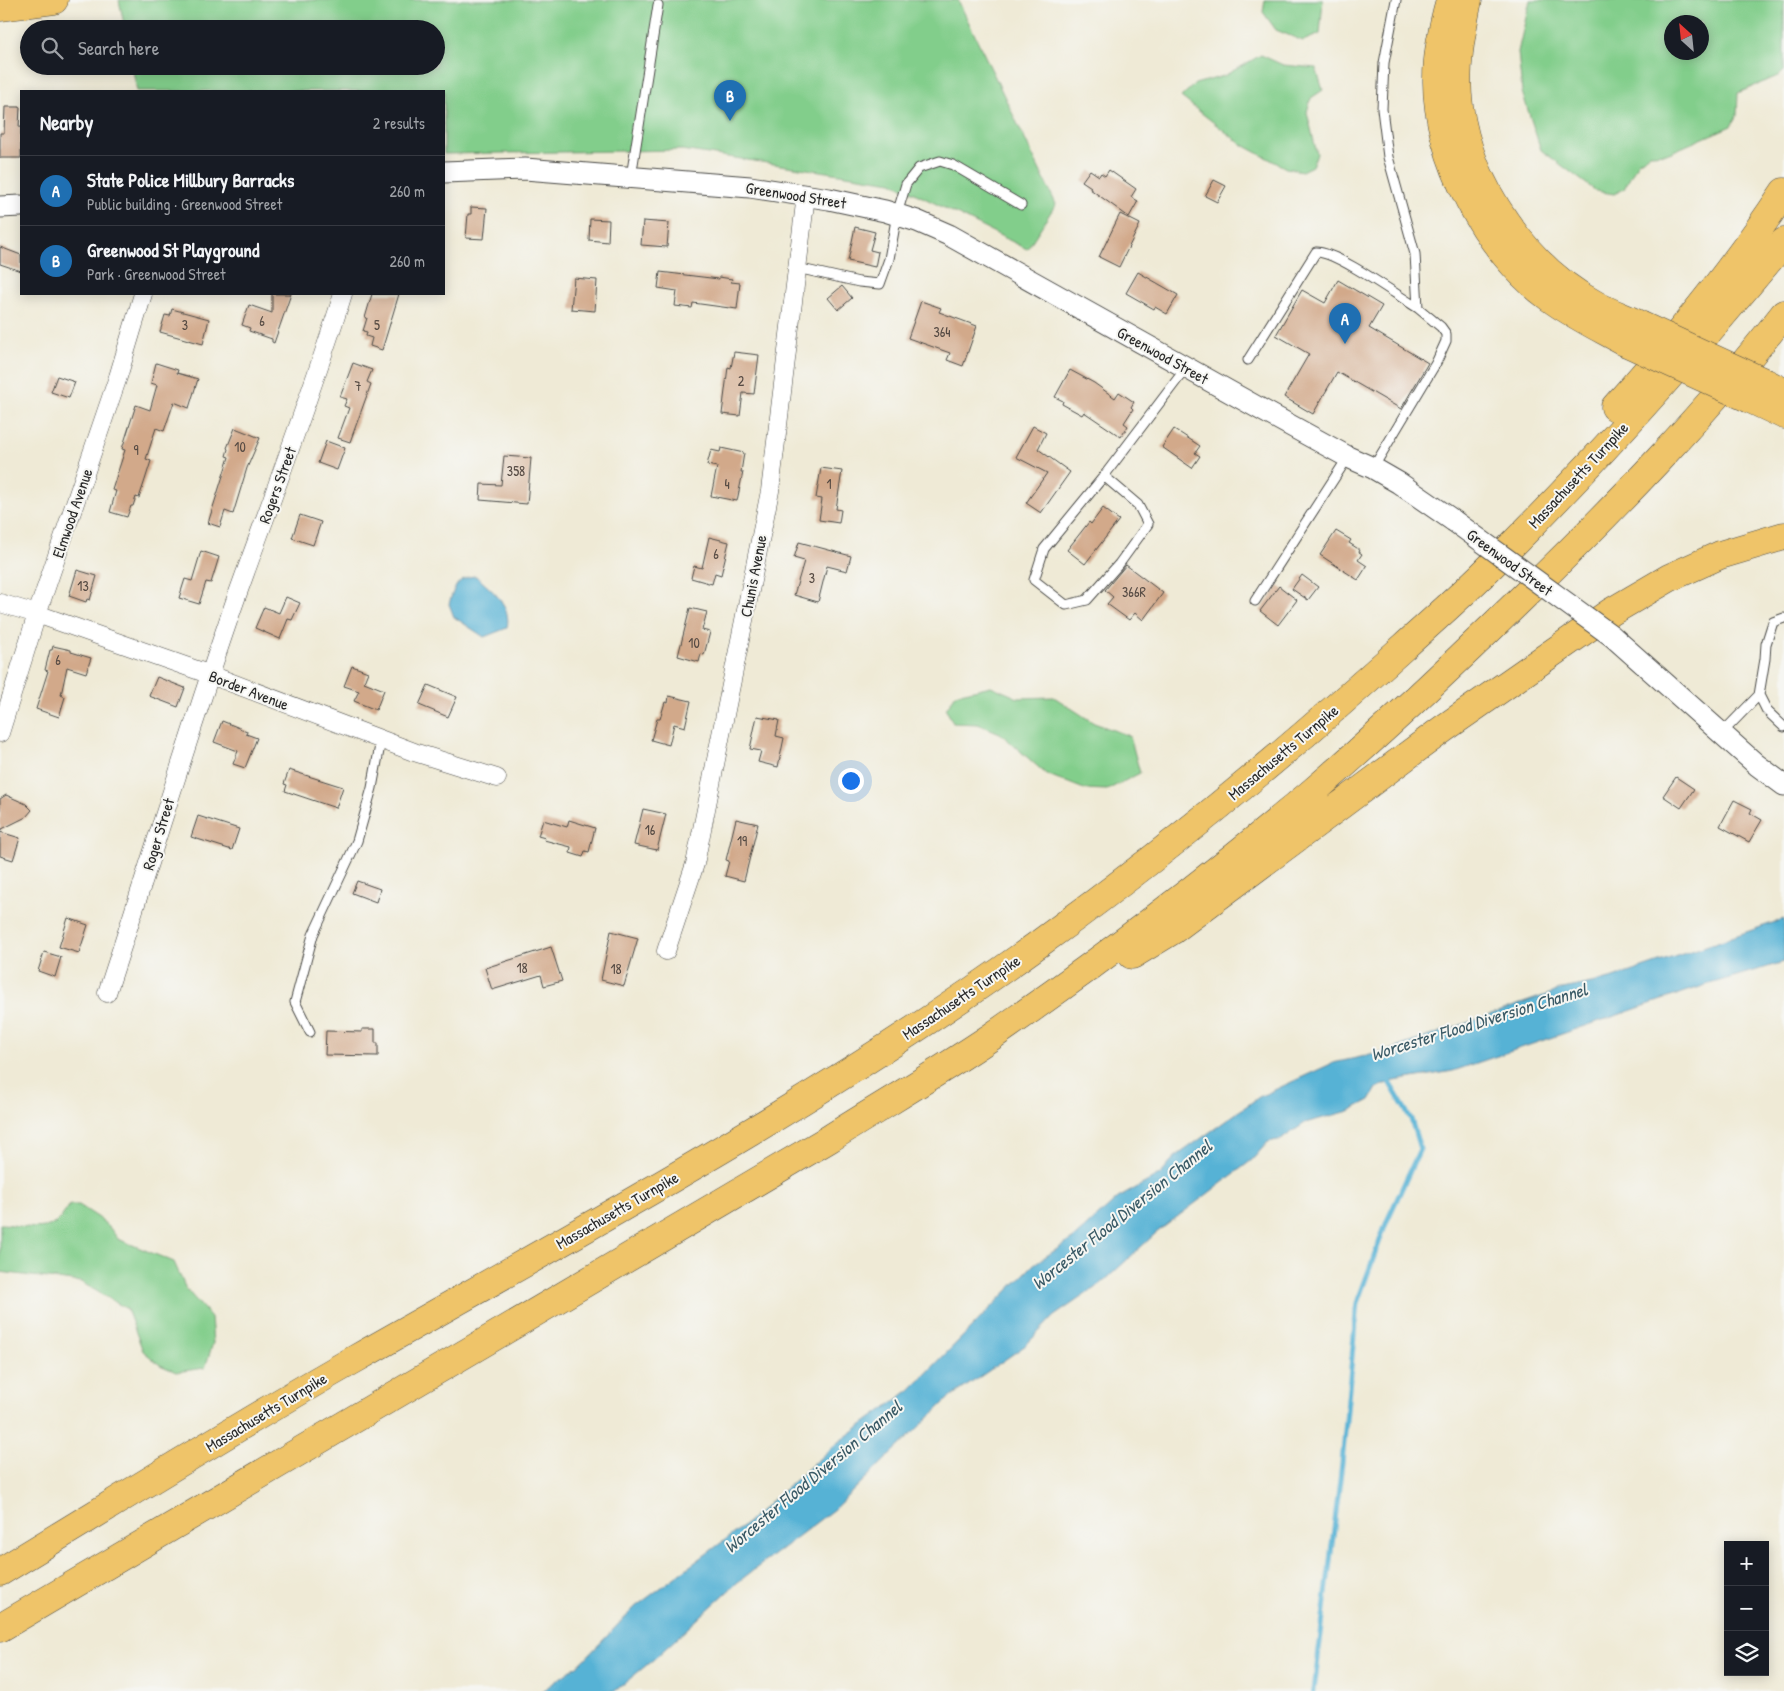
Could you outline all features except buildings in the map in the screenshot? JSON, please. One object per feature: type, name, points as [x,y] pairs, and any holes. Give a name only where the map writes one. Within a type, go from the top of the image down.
[{"type":"main road","points":[[0,6],[54,0]]},
{"type":"main road","points":[[1450,0],[1443,24],[1436,78],[1438,105],[1447,147],[1459,180],[1476,214],[1497,245],[1523,274],[1549,297],[1767,392],[1784,415]]},
{"type":"main road","points":[[1468,0],[1458,66],[1459,105],[1476,171],[1506,221],[1519,239],[1543,265],[1632,333]]},
{"type":"main road","points":[[1512,545],[1557,476],[1692,316],[1753,239],[1784,192]]},
{"type":"main road","name":"Massachusetts Turnpike","points":[[0,1572],[325,1376],[688,1170],[816,1092],[936,1015],[1039,944],[1185,834],[1366,681],[1444,611],[1512,545],[1685,359],[1784,242]]},
{"type":"main road","points":[[0,1628],[829,1139],[990,1037],[1096,962],[1177,902],[1311,793],[1382,731],[1500,620],[1618,502],[1715,397],[1784,314]]},
{"type":"main road","points":[[990,1037],[1073,991],[1173,930],[1443,728],[1611,612],[1669,578],[1720,555],[1784,536]]},
{"type":"street","name":"Greenwood Street","points":[[445,172],[525,169],[734,185],[806,195],[869,207],[897,214],[949,235],[1186,368],[1399,483],[1612,636],[1721,734],[1784,785]]},
{"type":"street","name":"Chunis Avenue","points":[[666,951],[695,864],[770,492],[806,195]]},
{"type":"street","points":[[0,207],[20,206]]},
{"type":"street","name":"Elmwood Avenue","points":[[0,733],[37,614],[118,377],[143,295]]},
{"type":"street","name":"Rogers Street","points":[[211,675],[328,342],[343,295]]},
{"type":"street","name":"Border Avenue","points":[[0,603],[37,614],[211,675],[414,752],[497,778]]},
{"type":"street","name":"Roger Street","points":[[107,993],[144,882],[174,780],[211,675]]},
{"type":"lane","points":[[1396,0],[1384,63],[1382,109],[1388,157],[1415,254],[1418,308]]},
{"type":"lane","points":[[631,177],[658,5]]},
{"type":"lane","points":[[797,268],[859,282],[880,284],[889,259],[897,214],[906,184],[920,168],[940,161],[953,165],[1021,205]]},
{"type":"lane","points":[[1248,360],[1316,252],[1321,252],[1342,261],[1418,308],[1441,327],[1446,334],[1446,341],[1436,363],[1373,468]]},
{"type":"lane","points":[[1104,476],[1138,505],[1148,524],[1119,564],[1087,600],[1066,605],[1034,580],[1044,548],[1104,476],[1186,368]]},
{"type":"lane","points":[[1255,601],[1348,457]]},
{"type":"lane","points":[[1721,734],[1759,696],[1766,644],[1773,622],[1784,618]]},
{"type":"lane","points":[[1759,696],[1767,711],[1784,727]]},
{"type":"lane","points":[[310,1032],[295,1002],[313,936],[357,840],[372,788],[381,740]]},
{"type":"green space","points":[[119,0],[958,0],[1056,204],[1027,249],[892,182],[682,150],[445,154],[445,90],[137,90],[134,75],[445,75],[445,20],[123,20]]},
{"type":"green space","points":[[1265,0],[1323,0],[1320,34],[1303,41],[1276,30],[1263,12]]},
{"type":"green space","points":[[1530,0],[1784,0],[1784,71],[1780,75],[1738,93],[1737,116],[1731,126],[1669,153],[1650,154],[1638,162],[1624,189],[1614,194],[1596,191],[1541,150],[1522,92],[1518,52]]},
{"type":"green space","points":[[1261,55],[1283,65],[1316,68],[1323,90],[1311,98],[1307,112],[1317,154],[1312,166],[1302,171],[1286,168],[1241,144],[1181,97],[1195,84],[1224,76]]},
{"type":"green space","points":[[991,686],[1018,698],[1054,697],[1094,723],[1130,736],[1140,773],[1107,790],[1084,789],[1046,774],[1000,733],[978,724],[953,723],[946,709],[956,694]]},
{"type":"green space","points":[[70,1205],[79,1205],[99,1218],[118,1239],[174,1262],[186,1289],[211,1317],[213,1343],[205,1368],[176,1372],[160,1365],[143,1351],[127,1309],[81,1282],[0,1272],[0,1224],[37,1228],[45,1227],[58,1221]]},
{"type":"water","points":[[476,576],[504,605],[508,619],[507,628],[484,637],[454,617],[449,604],[457,584],[464,579]]},
{"type":"water","name":"Worcester Flood Diversion Channel","points":[[1784,919],[1784,962],[1706,985],[1453,1071],[1389,1082],[1377,1088],[1370,1100],[1349,1111],[1305,1123],[1282,1139],[1268,1142],[1252,1160],[1156,1233],[1102,1283],[1054,1316],[1026,1345],[948,1399],[834,1509],[738,1582],[654,1659],[615,1691],[542,1691],[581,1663],[635,1607],[741,1528],[837,1443],[910,1390],[1034,1264],[1074,1238],[1118,1198],[1161,1174],[1175,1157],[1259,1097],[1333,1063],[1384,1052],[1563,989],[1610,979]]},
{"type":"waterway","points":[[1314,1691],[1342,1463],[1357,1303],[1387,1221],[1420,1149],[1411,1119],[1386,1077]]},
{"type":"place","name":"Greenwood St Playground","points":[[730,121]]},
{"type":"place","name":"State Police Millbury Barracks","points":[[1345,344]]}]
